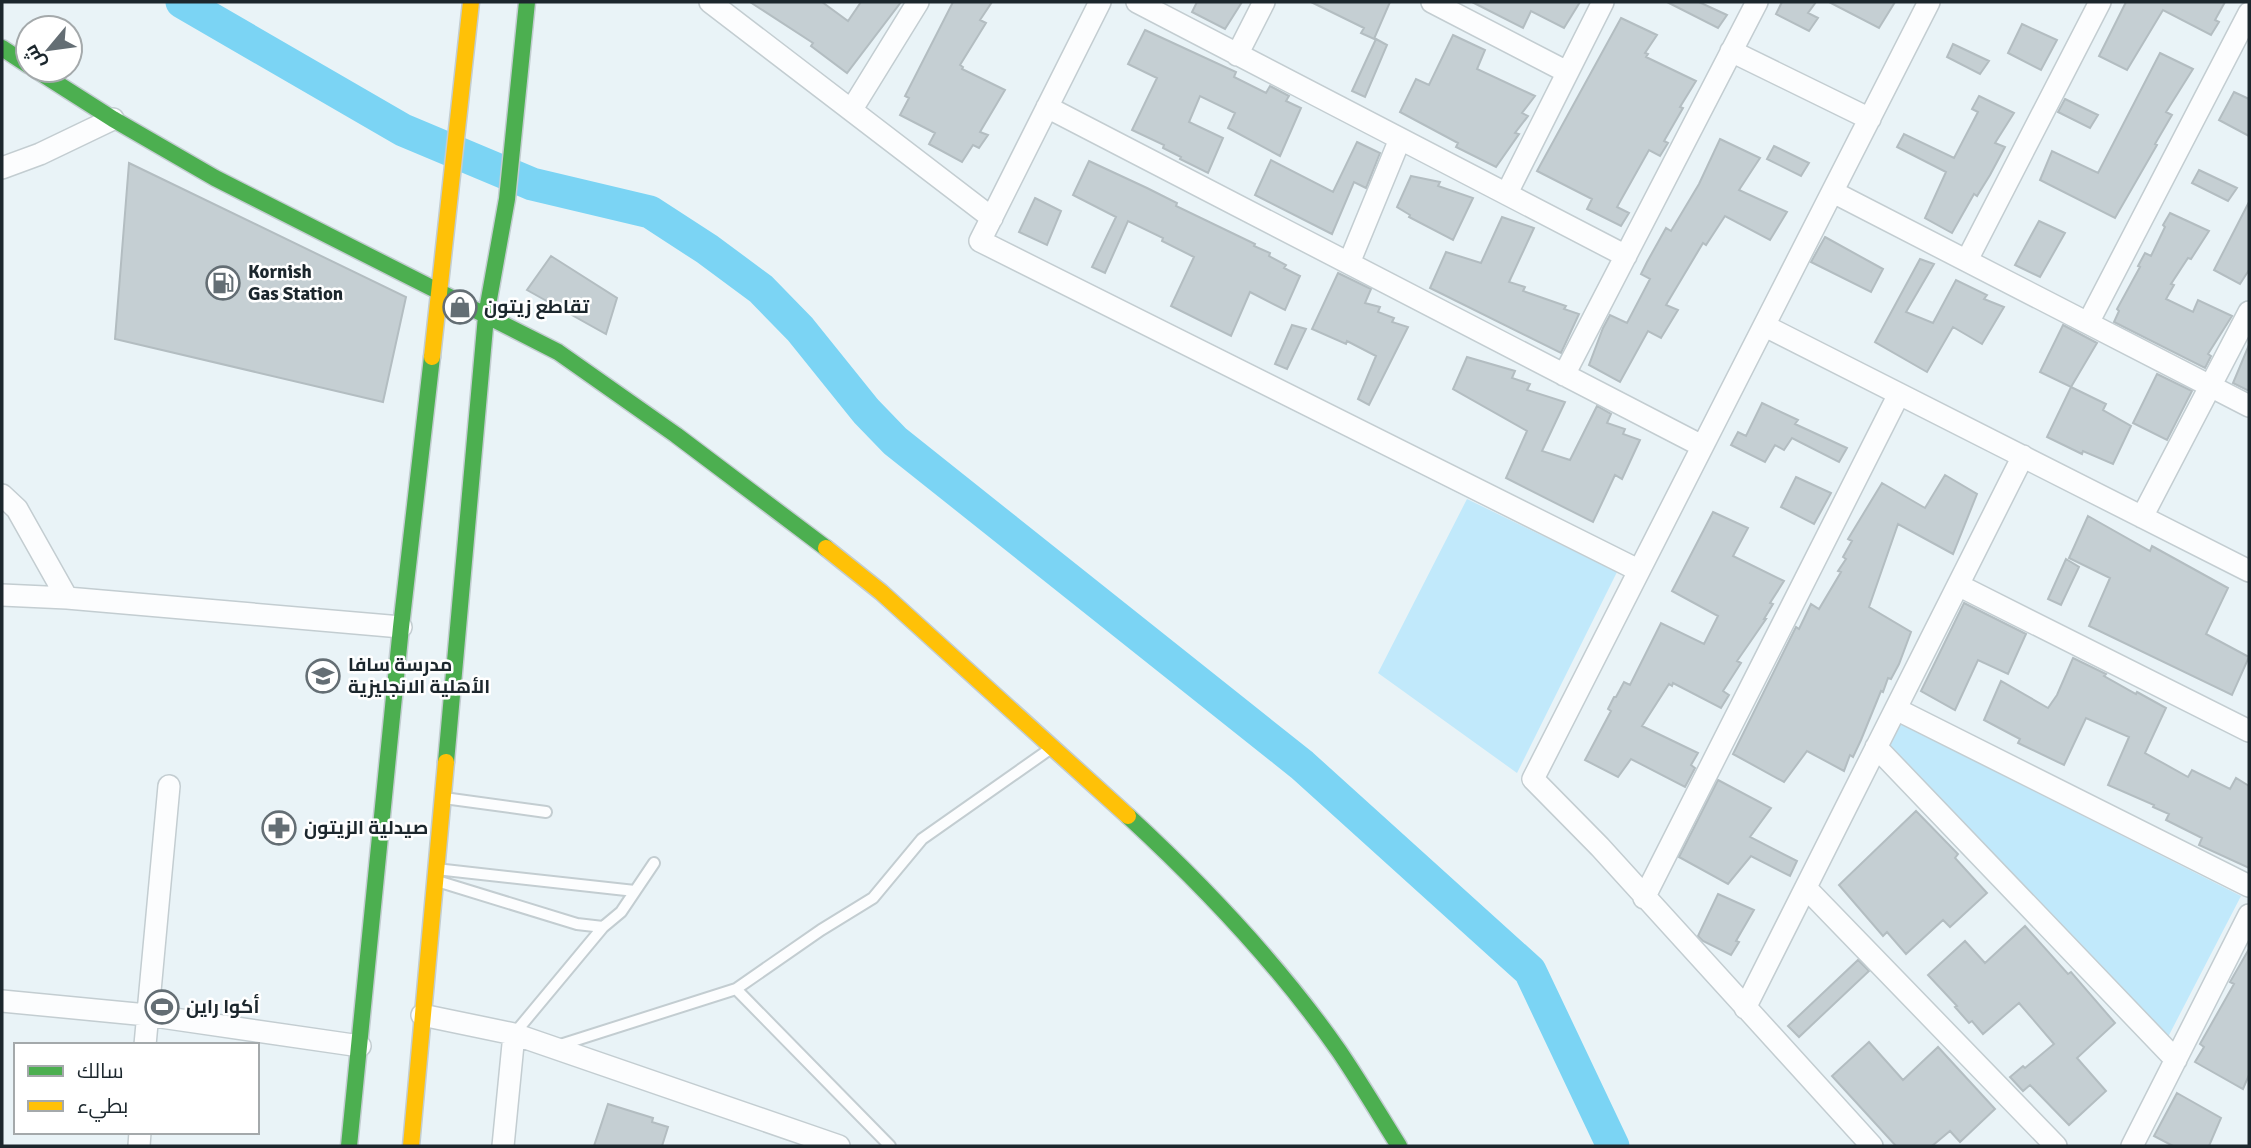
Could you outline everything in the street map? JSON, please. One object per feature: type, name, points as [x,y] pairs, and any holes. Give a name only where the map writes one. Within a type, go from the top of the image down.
[{"type":"street","points":[[349,1146],[401,627],[471,2]]},
{"type":"street","points":[[411,1146],[486,316],[500,258],[527,2]]},
{"type":"street","points":[[710,2],[992,218]]},
{"type":"street","points":[[852,109],[918,2]]},
{"type":"street","points":[[1100,2],[980,240],[1638,570]]},
{"type":"street","points":[[1137,2],[1626,256]]},
{"type":"street","points":[[1237,55],[1264,2]]},
{"type":"street","points":[[1432,2],[1567,72]]},
{"type":"street","points":[[1507,193],[1603,2]]},
{"type":"street","points":[[1564,375],[1757,2]]},
{"type":"street","points":[[1872,1146],[1600,847],[1533,779],[1929,2]]},
{"type":"street","points":[[1966,260],[2099,2]]},
{"type":"street","points":[[2088,323],[2249,13]]},
{"type":"street","points":[[1731,51],[1870,120]]},
{"type":"street","points":[[58,84],[113,119],[227,184],[533,338],[582,368],[746,485],[881,593],[1179,865],[1263,954],[1339,1051],[1399,1146]]},
{"type":"street","points":[[1047,107],[1702,446]]},
{"type":"street","points":[[2,169],[113,119]]},
{"type":"street","points":[[1349,263],[1400,139]]},
{"type":"street","points":[[1833,192],[2249,406]]},
{"type":"street","points":[[2142,517],[2249,312]]},
{"type":"street","points":[[1765,326],[2249,571]]},
{"type":"street","points":[[1644,898],[1899,394]]},
{"type":"street","points":[[1745,1008],[2023,456]]},
{"type":"street","points":[[2,495],[17,509],[67,598]]},
{"type":"street","points":[[1958,584],[2249,731]]},
{"type":"street","points":[[2,595],[67,598],[401,627]]},
{"type":"street","points":[[1896,709],[2249,886]]},
{"type":"street","points":[[1876,747],[2176,1060]]},
{"type":"street","points":[[145,1043],[169,786]]},
{"type":"street","points":[[1805,888],[2056,1146]]},
{"type":"street","points":[[2132,1146],[2249,915]]},
{"type":"street","points":[[2,1001],[147,1014],[360,1046]]},
{"type":"street","points":[[422,1015],[514,1034],[839,1146]]},
{"type":"street","points":[[503,1146],[514,1034]]},
{"type":"lane","points":[[552,1047],[736,989],[821,930],[873,898],[922,839],[1053,748]]},
{"type":"lane","points":[[442,797],[546,812]]},
{"type":"lane","points":[[514,1034],[603,927],[621,912],[654,863]]},
{"type":"lane","points":[[435,874],[635,891]]},
{"type":"lane","points":[[435,874],[577,924],[603,927]]},
{"type":"lane","points":[[736,989],[890,1146]]},
{"type":"shaded area","points":[[1467,499],[1617,572],[1517,773],[1378,673]]},
{"type":"shaded area","points":[[1900,719],[2036,792],[2241,896],[2167,1039],[1883,748]]},
{"type":"building","points":[[750,2],[822,2],[848,21],[861,2],[901,2],[847,73],[811,46],[813,43]]},
{"type":"building","points":[[953,2],[992,2],[980,20],[986,23],[960,65],[962,69],[1005,90],[980,132],[988,135],[979,148],[973,145],[962,162],[929,144],[935,133],[900,115],[909,98],[905,96]]},
{"type":"building","points":[[1197,2],[1242,2],[1225,29],[1192,12]]},
{"type":"building","points":[[1311,2],[1390,2],[1374,39],[1361,33],[1364,28]]},
{"type":"building","points":[[1472,2],[1580,2],[1564,28],[1531,11],[1523,28]]},
{"type":"building","points":[[1667,2],[1699,2],[1727,15],[1718,28]]},
{"type":"building","points":[[1782,2],[1816,2],[1808,13],[1818,18],[1809,31],[1776,14]]},
{"type":"building","points":[[1829,2],[1895,2],[1879,28]]},
{"type":"building","points":[[2126,2],[2225,2],[2215,20],[2219,22],[2211,35],[2163,10],[2127,70],[2099,56]]},
{"type":"building","points":[[1621,18],[1657,35],[1645,53],[1648,54],[1646,57],[1696,81],[1680,107],[1683,108],[1664,141],[1668,143],[1660,156],[1649,150],[1617,207],[1629,213],[1621,226],[1587,209],[1592,199],[1537,171]]},
{"type":"building","points":[[2022,24],[2057,40],[2041,70],[2008,53]]},
{"type":"building","points":[[1145,30],[1236,72],[1234,77],[1266,93],[1270,86],[1289,96],[1286,101],[1301,108],[1280,156],[1228,128],[1235,113],[1200,96],[1189,122],[1223,138],[1208,173],[1180,159],[1181,157],[1163,148],[1164,145],[1132,130],[1157,78],[1128,64]]},
{"type":"building","points":[[1453,35],[1485,50],[1477,69],[1535,96],[1522,113],[1528,116],[1515,133],[1519,134],[1496,167],[1456,147],[1458,143],[1400,112],[1416,79],[1429,85]]},
{"type":"building","points":[[1376,39],[1387,45],[1365,97],[1352,91]]},
{"type":"building","points":[[1953,44],[1989,61],[1980,74],[1947,57]]},
{"type":"building","points":[[2160,53],[2193,69],[2166,112],[2172,115],[2115,218],[2040,180],[2052,151],[2098,173]]},
{"type":"building","points":[[2234,92],[2249,99],[2249,136],[2219,120]]},
{"type":"building","points":[[1979,96],[2014,113],[1995,143],[2005,147],[1952,233],[1925,218],[1946,172],[1897,147],[1904,134],[1954,158],[1978,112],[1972,109]]},
{"type":"building","points":[[2065,99],[2098,115],[2090,128],[2058,112]]},
{"type":"building","points":[[1720,139],[1760,158],[1739,190],[1787,212],[1770,240],[1725,216],[1706,245],[1703,243],[1666,305],[1678,310],[1661,338],[1648,331],[1620,382],[1589,365],[1603,328],[1610,315],[1627,323],[1650,279],[1641,274],[1647,262],[1666,228],[1671,231],[1699,184]]},
{"type":"building","points":[[1357,142],[1380,153],[1366,188],[1354,182],[1332,234],[1255,195],[1271,160],[1333,192]]},
{"type":"building","points":[[1774,146],[1809,163],[1801,176],[1767,159]]},
{"type":"building","points":[[1089,161],[1255,244],[1254,246],[1270,253],[1269,256],[1286,265],[1284,268],[1300,276],[1285,310],[1250,292],[1231,336],[1171,306],[1194,257],[1128,221],[1105,273],[1092,267],[1116,217],[1073,195]]},
{"type":"building","points":[[129,163],[406,297],[383,402],[115,339]]},
{"type":"building","points":[[2199,170],[2237,188],[2228,201],[2192,183]]},
{"type":"building","points":[[1411,176],[1440,182],[1438,186],[1473,198],[1453,240],[1409,217],[1410,215],[1397,207]]},
{"type":"building","points":[[1035,198],[1061,211],[1047,245],[1019,232]]},
{"type":"building","points":[[2249,202],[2249,270],[2240,284],[2214,270]]},
{"type":"building","points":[[2170,213],[2209,231],[2171,284],[2174,285],[2166,299],[2193,312],[2198,300],[2232,316],[2208,354],[2211,356],[2205,368],[2114,322],[2119,311],[2117,309],[2140,267],[2138,266],[2145,253],[2151,256]]},
{"type":"building","points":[[1502,217],[1534,228],[1509,282],[1525,287],[1523,291],[1566,306],[1564,309],[1579,314],[1561,353],[1430,288],[1446,252],[1481,263]]},
{"type":"building","points":[[2039,221],[2065,233],[2040,277],[2015,265]]},
{"type":"building","points":[[1825,237],[1883,269],[1871,292],[1811,262]]},
{"type":"building","points":[[551,256],[617,298],[606,334],[527,290]]},
{"type":"building","points":[[1920,259],[1934,264],[1906,312],[1933,323],[1956,280],[1987,295],[1984,299],[2004,307],[1982,344],[1953,327],[1927,372],[1875,342]]},
{"type":"building","points":[[1338,273],[1371,289],[1365,303],[1380,307],[1378,312],[1394,318],[1392,322],[1408,327],[1369,405],[1358,399],[1376,356],[1347,341],[1346,344],[1312,329]]},
{"type":"building","points":[[1292,325],[1306,329],[1287,369],[1275,364]]},
{"type":"building","points":[[2063,325],[2097,343],[2071,387],[2040,372]]},
{"type":"building","points":[[2249,345],[2249,391],[2233,383]]},
{"type":"building","points":[[1467,357],[1515,371],[1512,378],[1530,384],[1527,390],[1565,402],[1542,451],[1570,460],[1597,406],[1611,414],[1607,423],[1625,429],[1623,434],[1640,440],[1622,479],[1615,475],[1593,522],[1506,478],[1527,431],[1453,389]]},
{"type":"building","points":[[2157,374],[2192,391],[2167,440],[2133,423]]},
{"type":"building","points":[[2071,387],[2106,404],[2103,410],[2131,426],[2113,464],[2083,451],[2082,454],[2047,437]]},
{"type":"building","points":[[1762,403],[1798,420],[1795,424],[1847,448],[1839,462],[1792,438],[1784,450],[1775,445],[1765,462],[1731,445],[1738,432],[1746,436]]},
{"type":"building","points":[[1945,475],[1977,494],[1953,554],[1898,524],[1869,607],[1911,632],[1899,664],[1891,679],[1888,678],[1883,692],[1881,691],[1861,740],[1853,757],[1850,755],[1844,771],[1807,751],[1784,782],[1733,754],[1796,627],[1799,629],[1811,604],[1819,609],[1841,572],[1838,571],[1846,559],[1843,557],[1852,541],[1848,539],[1882,483],[1925,508]]},
{"type":"building","points":[[1796,477],[1831,493],[1814,524],[1781,507]]},
{"type":"building","points":[[1713,512],[1748,528],[1733,556],[1784,581],[1770,603],[1773,604],[1766,619],[1737,661],[1741,663],[1723,691],[1729,695],[1721,708],[1673,683],[1672,686],[1669,684],[1642,726],[1698,753],[1691,765],[1695,768],[1685,787],[1631,759],[1618,777],[1585,760],[1611,711],[1608,709],[1614,697],[1624,682],[1630,685],[1661,623],[1704,644],[1718,616],[1672,591]]},
{"type":"building","points":[[2088,516],[2150,551],[2152,546],[2228,588],[2206,634],[2249,657],[2232,695],[2089,626],[2110,578],[2069,558]]},
{"type":"building","points":[[2066,559],[2079,567],[2061,605],[2048,599]]},
{"type":"building","points":[[1964,603],[2026,634],[2008,674],[1978,660],[1955,710],[1921,691]]},
{"type":"building","points":[[2073,658],[2166,708],[2145,753],[2188,777],[2192,770],[2230,789],[2236,778],[2249,786],[2249,868],[2199,845],[2202,838],[2166,820],[2169,814],[2153,807],[2154,805],[2108,785],[2129,737],[2086,718],[2064,765],[2018,743],[2020,739],[1984,720],[2001,681],[2048,708],[2057,695]]},
{"type":"building","points":[[1718,780],[1771,808],[1750,837],[1797,861],[1790,876],[1751,856],[1728,884],[1679,857]]},
{"type":"building","points":[[1916,811],[1958,854],[1955,858],[1987,893],[1950,927],[1943,920],[1906,954],[1887,932],[1883,936],[1839,885]]},
{"type":"building","points":[[1718,894],[1754,910],[1731,955],[1698,936]]},
{"type":"building","points":[[2025,926],[2068,974],[2071,972],[2115,1023],[2077,1058],[2106,1091],[2069,1125],[2030,1085],[2023,1091],[2010,1077],[2054,1044],[2019,1003],[1983,1034],[1972,1021],[1969,1023],[1928,975],[1965,941],[1985,963]]},
{"type":"building","points":[[2249,949],[2249,1075],[2243,1089],[2195,1062],[2204,1047],[2200,1044],[2234,984],[2230,982]]},
{"type":"building","points":[[1858,960],[1869,971],[1799,1037],[1788,1026]]},
{"type":"building","points":[[1869,1042],[1903,1080],[1938,1047],[1995,1109],[1960,1142],[1950,1131],[1932,1146],[1896,1146],[1832,1076]]},
{"type":"building","points":[[2177,1093],[2221,1118],[2209,1146],[2173,1146],[2154,1136]]},
{"type":"building","points":[[608,1104],[653,1118],[652,1122],[668,1127],[662,1146],[594,1146]]},
{"type":"waterway","points":[[182,2],[403,130],[532,184],[650,212],[761,289],[800,329],[866,411],[895,441],[1302,765],[1530,971],[1613,1146]]},
{"type":"traffic: fast","points":[[446,762],[486,316],[507,199],[527,2]]},
{"type":"traffic: fast","points":[[2,48],[14,56]]},
{"type":"traffic: fast","points":[[58,84],[215,178],[558,352],[676,435],[826,548]]},
{"type":"traffic: fast","points":[[349,1146],[401,627],[432,357]]},
{"type":"traffic: fast","points":[[1128,816],[1213,899],[1292,988],[1339,1051],[1399,1146]]},
{"type":"traffic: slow","points":[[432,357],[471,2]]},
{"type":"traffic: slow","points":[[826,548],[881,592],[1128,816]]},
{"type":"traffic: slow","points":[[411,1146],[446,762]]},
{"type":"place","name":"Kornish Gas Station","points":[[223,283]]},
{"type":"place","name":"تقاطع زيتون","points":[[460,307]]},
{"type":"place","name":"مدرسة سافا الأهلية الانجليزية","points":[[323,676]]},
{"type":"place","name":"صيدلية الزيتون","points":[[279,828]]},
{"type":"place","name":"أكوا راين","points":[[162,1007]]}]
